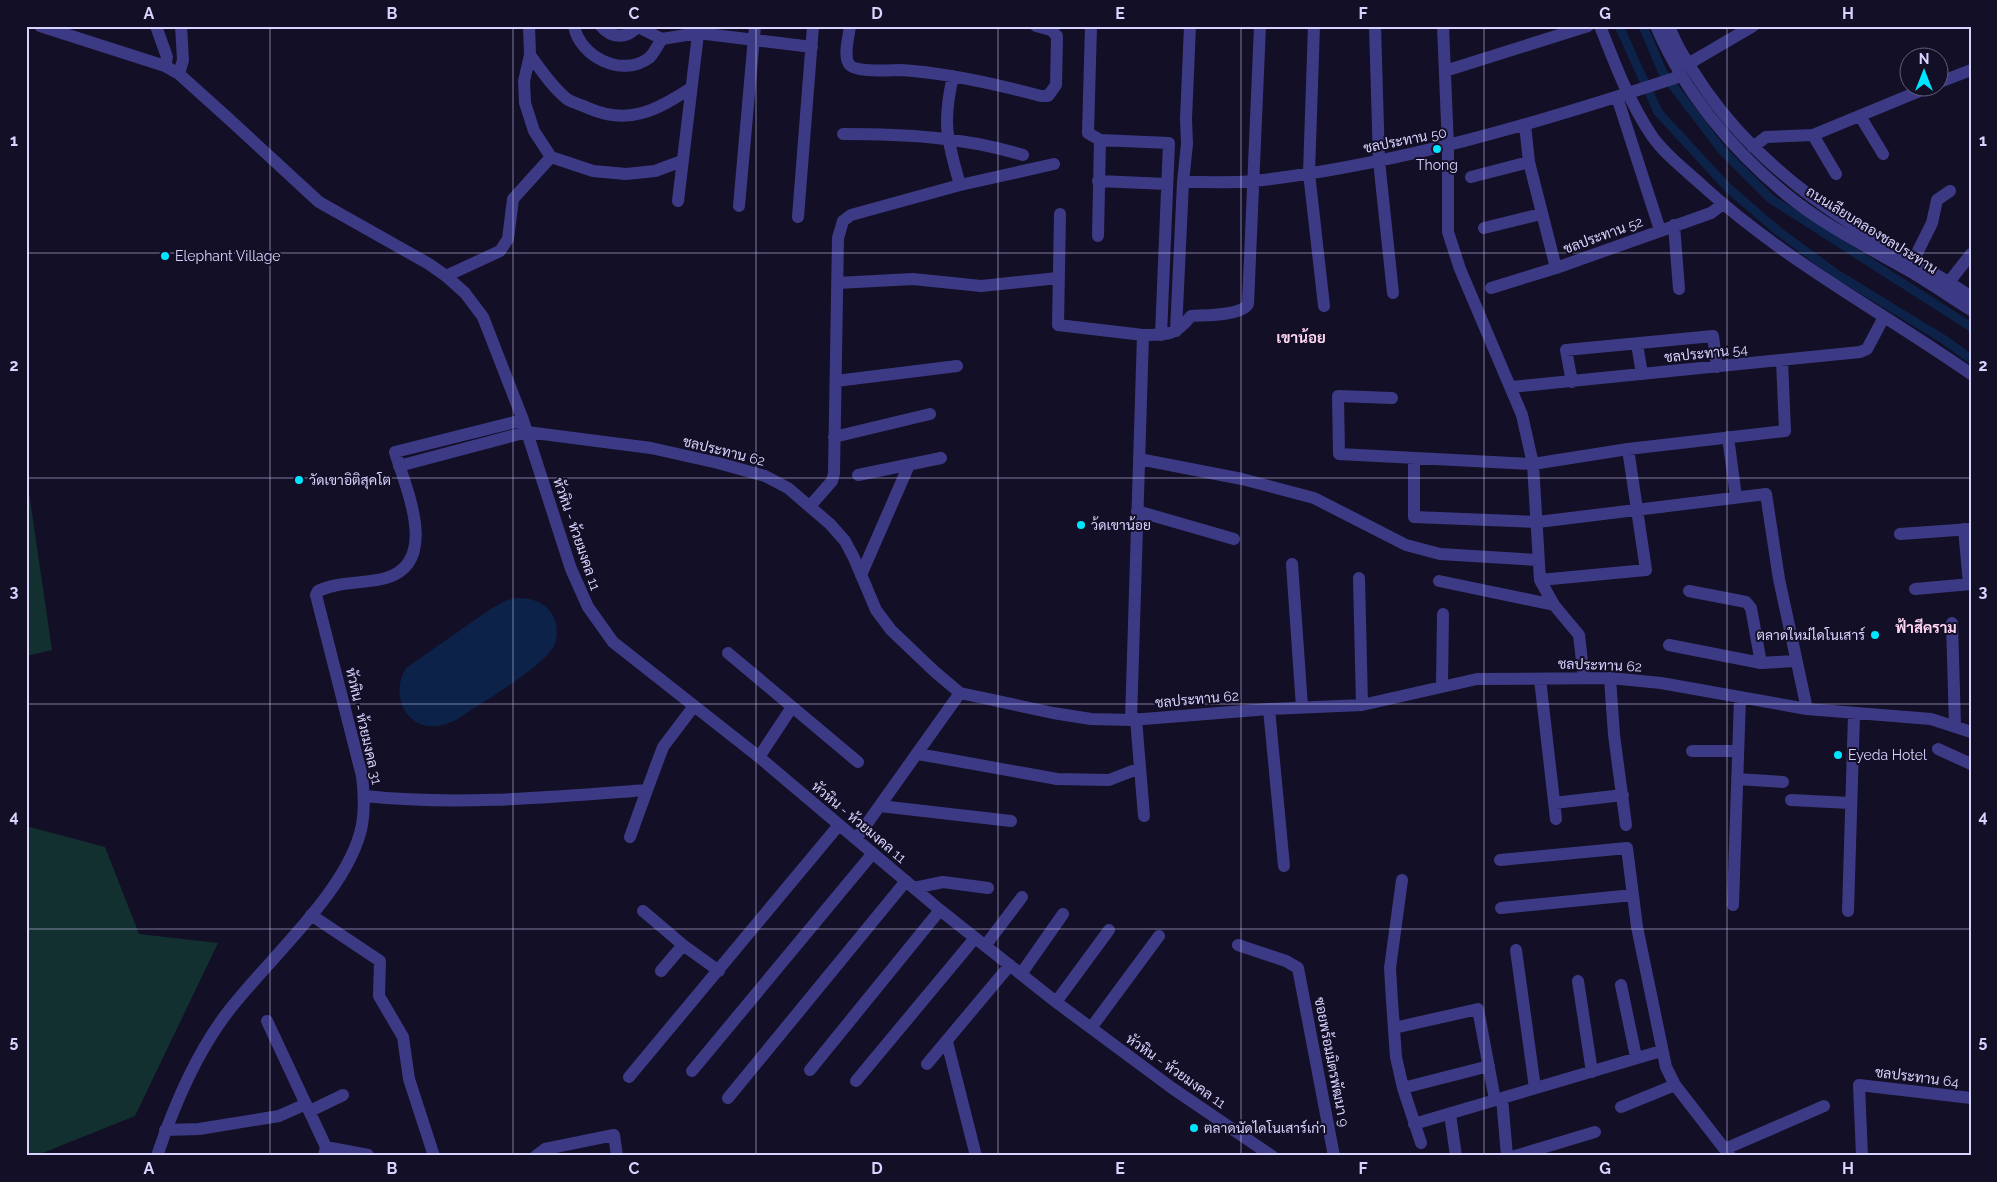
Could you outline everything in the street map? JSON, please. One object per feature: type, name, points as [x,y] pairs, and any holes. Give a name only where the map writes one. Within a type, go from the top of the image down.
[{"type":"street","name":"หัวหิน - ห้วยมงคล 11","points":[[40,26],[165,66],[179,74],[319,202],[446,276],[465,293],[483,317],[525,426],[562,544],[588,607],[613,642],[759,757],[940,910],[1056,1002],[1172,1088],[1269,1155]]},
{"type":"street","points":[[156,26],[167,57],[165,66]]},
{"type":"street","points":[[179,74],[183,60],[181,26]]},
{"type":"street","points":[[529,26],[530,55],[524,81],[526,103],[534,131],[551,157],[593,171],[626,174],[655,172],[682,161]]},
{"type":"street","points":[[574,26],[580,42],[594,56],[614,66],[631,66],[649,58],[662,38]]},
{"type":"street","points":[[601,26],[608,33],[616,36],[632,33],[638,27],[662,38],[698,30],[754,33],[812,47]]},
{"type":"street","points":[[798,216],[813,26]]},
{"type":"street","points":[[850,26],[847,56],[849,64],[855,69],[903,70],[953,76],[1041,96],[1052,94],[1056,86],[1057,36],[1051,30],[1036,26]]},
{"type":"street","points":[[1091,26],[1088,133],[1100,140],[1169,143],[1160,335]]},
{"type":"street","points":[[1176,331],[1183,182],[1187,144],[1186,119],[1190,26]]},
{"type":"street","points":[[1060,214],[1058,325],[1143,335],[1169,335],[1176,331],[1191,316],[1246,309],[1248,304],[1260,26]]},
{"type":"street","points":[[1314,26],[1309,173],[1324,306]]},
{"type":"street","points":[[1375,26],[1379,161],[1393,293]]},
{"type":"street","points":[[1443,26],[1448,147],[1448,232],[1460,269],[1512,387],[1530,441],[1538,522],[1537,560],[1540,580],[1554,605],[1579,635],[1584,678]]},
{"type":"street","points":[[1445,71],[1588,26]]},
{"type":"street","points":[[1600,26],[1622,95],[1660,230]]},
{"type":"street","name":"ถนนเลียบคลองชลประทาน","points":[[1656,26],[1681,76],[1709,116],[1741,153],[1788,196],[1846,235],[1971,310]]},
{"type":"street","name":"ถนนเลียบคลองชลประทาน","points":[[1669,26],[1688,64],[1719,108],[1753,147],[1796,186],[1852,225],[1949,282],[1969,291]]},
{"type":"street","points":[[1688,64],[1753,26]]},
{"type":"street","points":[[678,201],[698,30]]},
{"type":"street","points":[[739,206],[754,33]]},
{"type":"street","points":[[530,55],[551,82],[568,99],[602,114],[632,116],[661,108],[691,88]]},
{"type":"street","points":[[1950,78],[1971,70]]},
{"type":"street","points":[[953,76],[946,107],[946,137],[960,185]]},
{"type":"street","name":"ชลประทาน 50","points":[[1183,182],[1253,181],[1379,161],[1448,147],[1526,125],[1681,76]]},
{"type":"street","points":[[1622,95],[1654,137],[1723,204],[1810,270],[1971,374]]},
{"type":"street","points":[[1753,147],[1766,137],[1813,135],[1903,98]]},
{"type":"street","points":[[1860,116],[1883,154]]},
{"type":"street","points":[[1526,125],[1529,162],[1556,268]]},
{"type":"street","points":[[843,134],[946,137],[989,144],[1023,155]]},
{"type":"street","points":[[1813,135],[1836,174]]},
{"type":"street","points":[[1098,236],[1100,140]]},
{"type":"street","points":[[446,276],[500,251],[508,239],[513,199],[551,157]]},
{"type":"street","points":[[1471,177],[1529,162]]},
{"type":"street","points":[[810,506],[832,481],[836,381],[838,238],[842,221],[851,215],[960,185],[1054,164]]},
{"type":"street","points":[[1098,181],[1167,184]]},
{"type":"street","points":[[1913,261],[1932,223],[1937,200],[1950,191]]},
{"type":"street","name":"ชลประทาน 52","points":[[1491,288],[1556,268],[1711,213],[1723,204]]},
{"type":"street","points":[[1484,228],[1541,214]]},
{"type":"street","points":[[1674,225],[1679,289]]},
{"type":"street","points":[[1949,282],[1971,254]]},
{"type":"street","points":[[837,283],[913,279],[981,286],[1058,278]]},
{"type":"street","name":"ชลประทาน 54","points":[[1512,387],[1864,351],[1867,349],[1884,317]]},
{"type":"street","points":[[1143,335],[1137,511],[1134,720],[1144,816]]},
{"type":"street","points":[[1572,382],[1566,350],[1713,336],[1717,367]]},
{"type":"street","points":[[1636,344],[1642,374]]},
{"type":"street","points":[[1392,398],[1338,396],[1339,454],[1533,464],[1628,449],[1785,431],[1782,360]]},
{"type":"street","points":[[836,381],[957,366]]},
{"type":"street","points":[[834,437],[930,414]]},
{"type":"street","name":"หัวหิน - ห้วยมงคล 31","points":[[157,1156],[166,1130],[202,1049],[220,1022],[329,894],[353,853],[362,826],[365,796],[357,750],[316,595],[318,591],[333,586],[387,577],[404,568],[412,559],[415,551],[415,521],[399,466],[525,426]]},
{"type":"street","name":"ชลประทาน 62","points":[[525,426],[651,448],[718,463],[765,476],[788,488],[830,524],[845,541],[876,610],[891,630],[934,671],[960,693],[1052,714],[1092,719],[1134,720],[1269,709],[1362,706],[1477,679],[1610,678],[1661,683],[1740,698],[1854,715],[1909,716],[1955,726],[1971,732]]},
{"type":"street","points":[[1728,437],[1736,497]]},
{"type":"street","points":[[1540,580],[1646,570],[1628,449]]},
{"type":"street","points":[[858,474],[941,458]]},
{"type":"street","points":[[1414,458],[1414,517],[1538,522],[1766,494],[1795,661],[1807,709]]},
{"type":"street","points":[[1139,459],[1242,479],[1314,498],[1406,545],[1440,554],[1537,560]]},
{"type":"street","points":[[861,575],[909,465]]},
{"type":"street","points":[[1137,511],[1234,539]]},
{"type":"street","points":[[1900,534],[1967,529],[1970,584],[1915,590]]},
{"type":"street","points":[[1292,564],[1302,707]]},
{"type":"street","points":[[1359,578],[1362,706]]},
{"type":"street","points":[[1439,581],[1554,605]]},
{"type":"street","points":[[1689,591],[1746,602],[1751,608],[1761,662]]},
{"type":"street","points":[[1442,686],[1443,614]]},
{"type":"street","points":[[1952,623],[1955,726]]},
{"type":"street","points":[[1669,645],[1761,662],[1795,661]]},
{"type":"street","points":[[728,653],[858,762]]},
{"type":"street","points":[[1610,678],[1614,735],[1626,824]]},
{"type":"street","points":[[1540,679],[1556,819]]},
{"type":"street","points":[[856,839],[960,693]]},
{"type":"street","points":[[1732,905],[1740,698]]},
{"type":"street","points":[[630,837],[663,747],[694,706]]},
{"type":"street","points":[[759,757],[792,707]]},
{"type":"street","points":[[1269,709],[1284,866]]},
{"type":"street","points":[[1848,911],[1854,715]]},
{"type":"street","points":[[1938,749],[1971,764]]},
{"type":"street","points":[[1692,751],[1738,751]]},
{"type":"street","points":[[918,754],[1057,779],[1109,780],[1140,768]]},
{"type":"street","points":[[1737,779],[1783,782]]},
{"type":"street","points":[[365,796],[408,801],[502,800],[647,790]]},
{"type":"street","points":[[1554,803],[1623,795]]},
{"type":"street","points":[[1791,800],[1850,803]]},
{"type":"street","points":[[880,806],[1011,821]]},
{"type":"street","points":[[629,1077],[839,825]]},
{"type":"street","points":[[1500,860],[1626,848],[1662,1051],[1675,1085],[1727,1152],[1824,1106]]},
{"type":"street","points":[[692,1071],[873,853]]},
{"type":"street","points":[[1402,880],[1390,968],[1396,1057],[1403,1088],[1421,1143]]},
{"type":"street","points":[[728,1098],[910,884],[943,882],[988,888]]},
{"type":"street","points":[[1501,908],[1633,896]]},
{"type":"street","points":[[856,1081],[1022,897]]},
{"type":"street","points":[[810,1070],[940,910]]},
{"type":"street","points":[[644,911],[683,945],[719,971]]},
{"type":"street","points":[[311,914],[380,961],[379,996],[403,1037],[409,1079],[434,1156]]},
{"type":"street","points":[[1021,974],[1063,914]]},
{"type":"street","points":[[1056,1002],[1109,930]]},
{"type":"street","points":[[1091,1028],[1158,936]]},
{"type":"street","points":[[661,971],[683,945]]},
{"type":"street","name":"ซอยพร้อมมิตรพัฒนา 9","points":[[1238,945],[1294,965],[1300,973],[1334,1156]]},
{"type":"street","points":[[1516,950],[1535,1088]]},
{"type":"street","points":[[927,1064],[1010,965]]},
{"type":"street","points":[[1578,980],[1592,1072]]},
{"type":"street","points":[[1621,985],[1636,1057]]},
{"type":"street","points":[[1394,1028],[1478,1009],[1489,1066],[1498,1099],[1507,1156]]},
{"type":"street","points":[[267,1022],[308,1108],[325,1151],[368,1155]]},
{"type":"street","points":[[947,1042],[976,1156]]},
{"type":"street","points":[[1414,1124],[1592,1072],[1636,1057],[1662,1051]]},
{"type":"street","points":[[1403,1088],[1489,1066]]},
{"type":"street","points":[[1621,1107],[1675,1085]]},
{"type":"street","name":"ชลประทาน 64","points":[[1862,1156],[1859,1085],[1971,1098]]},
{"type":"street","points":[[166,1130],[199,1129],[278,1116],[308,1108],[343,1095]]},
{"type":"street","points":[[1450,1114],[1456,1156]]},
{"type":"street","points":[[1514,1156],[1595,1132]]},
{"type":"street","points":[[542,1154],[573,1150],[614,1135],[617,1156]]},
{"type":"green space","points":[[26,472],[52,650],[26,656]]},
{"type":"green space","points":[[26,826],[105,847],[139,934],[218,943],[135,1116],[35,1156],[26,1156]]},
{"type":"water","points":[[517,598],[528,599],[542,604],[547,607],[553,616],[557,627],[557,635],[554,646],[548,654],[524,675],[456,720],[443,725],[429,726],[419,724],[412,719],[402,704],[400,695],[402,676],[406,668],[492,608],[507,600]]},
{"type":"waterway","points":[[1619,26],[1658,112],[1728,188],[1778,231],[1835,273],[1943,339],[1971,359]]},
{"type":"waterway","points":[[1643,26],[1663,73],[1722,150],[1771,199],[1971,327]]},
{"type":"place","name":"Thong","points":[[1437,149]]},
{"type":"place","name":"Elephant Village","points":[[165,256]]},
{"type":"place","name":"วัดเขาอิติสุคโต","points":[[299,480]]},
{"type":"place","name":"ว้ดเขาน้อย","points":[[1081,525]]},
{"type":"place","name":"ตลาดใหม่ไดโนเสาร์","points":[[1875,635]]},
{"type":"place","name":"Eyeda Hotel","points":[[1838,755]]},
{"type":"place","name":"ตลาดนัดไดโนเสาร์เก่า","points":[[1194,1128]]},
{"type":"district","name":"เขาน้อย","points":[[1301,338]]},
{"type":"district","name":"ฟ้าสีคราม","points":[[1926,628]]}]
